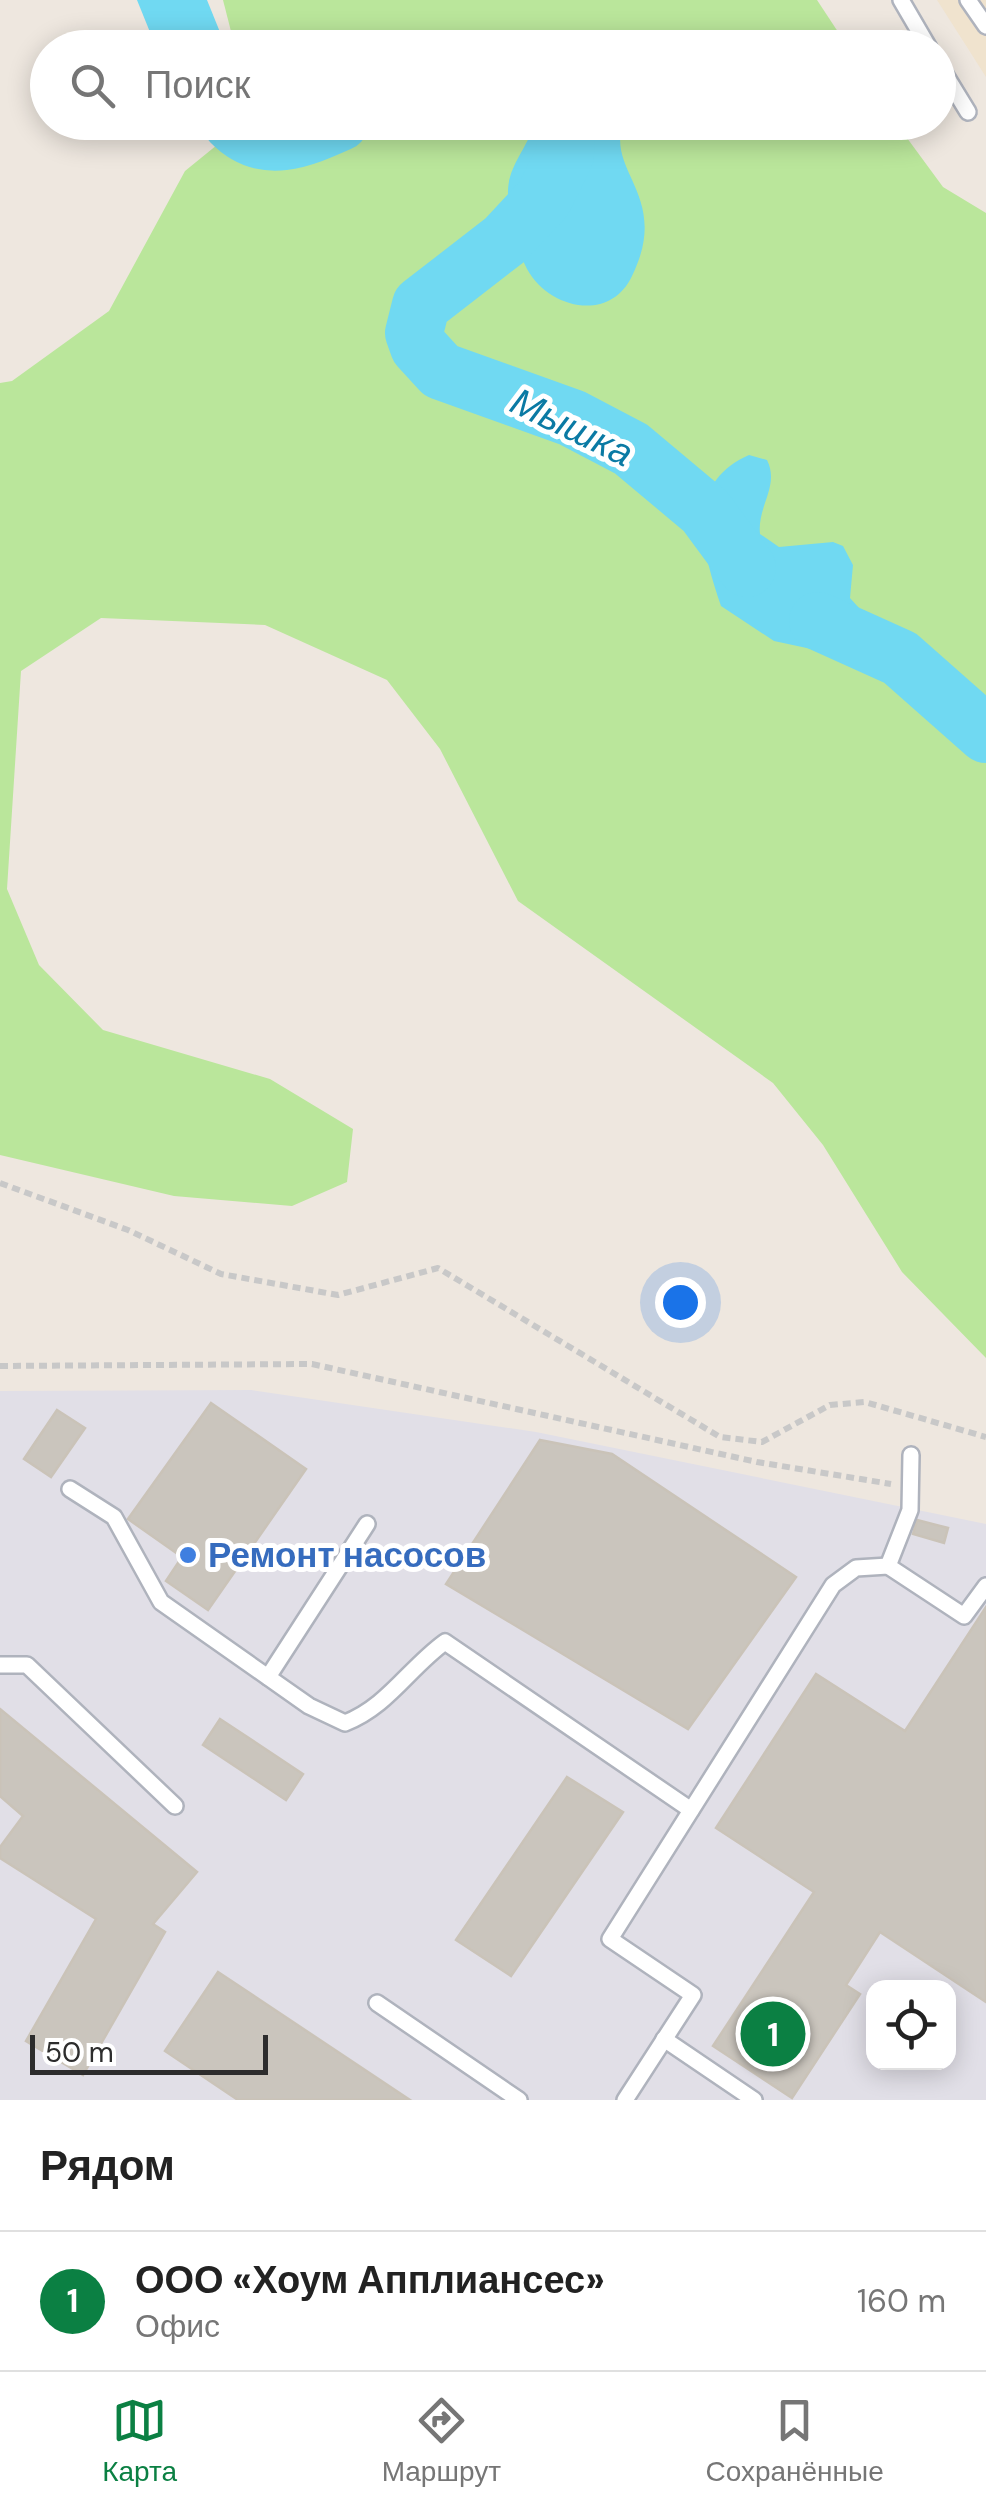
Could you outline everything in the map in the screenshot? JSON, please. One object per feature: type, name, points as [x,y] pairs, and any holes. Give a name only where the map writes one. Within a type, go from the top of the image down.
[{"type":"lane","points":[[900,0],[918,30]]},
{"type":"lane","points":[[968,0],[986,26]]},
{"type":"lane","points":[[956,92],[968,112]]},
{"type":"lane","points":[[888,1566],[910,1510],[911,1455]]},
{"type":"lane","points":[[70,1489],[114,1517],[161,1602],[310,1706],[346,1723],[374,1712],[414,1664],[445,1642],[692,1810]]},
{"type":"lane","points":[[268,1677],[366,1524]]},
{"type":"lane","points":[[625,2100],[693,1995],[610,1938],[833,1585],[856,1568],[888,1566],[964,1616],[986,1586]]},
{"type":"lane","points":[[0,1665],[27,1665],[175,1806]]},
{"type":"lane","points":[[377,2003],[519,2100]]},
{"type":"lane","points":[[664,2039],[754,2100]]},
{"type":"path","points":[[0,1183],[128,1230],[221,1274],[338,1295],[438,1268],[720,1437],[762,1442],[830,1405],[865,1402],[986,1437]]},
{"type":"path","points":[[0,1366],[312,1364],[757,1462],[910,1486]]},
{"type":"shaded area","points":[[937,0],[986,0],[986,77]]},
{"type":"shaded area","points":[[251,1390],[536,1432],[986,1524],[986,2100],[0,2100],[0,1391]]},
{"type":"green space","points":[[223,0],[817,0],[837,30],[231,30]]},
{"type":"green space","points":[[223,140],[908,140],[943,187],[986,213],[986,1358],[902,1272],[823,1145],[773,1083],[518,901],[440,749],[387,680],[265,625],[101,618],[21,671],[7,889],[39,965],[103,1030],[270,1079],[353,1129],[347,1182],[292,1206],[174,1196],[0,1155],[0,383],[12,381],[109,311],[185,171]]},
{"type":"water","points":[[137,0],[207,0],[219,30],[149,30]]},
{"type":"water","points":[[528,140],[620,140],[645,225],[642,249],[622,291],[595,305],[580,305],[550,294],[537,283],[523,261],[511,223],[509,184]]},
{"type":"water","points":[[749,455],[767,460],[770,469],[760,534],[779,547],[833,542],[843,546],[853,565],[850,598],[888,640],[891,649],[883,667],[864,672],[830,653],[774,641],[721,606],[704,541],[706,501],[714,483],[728,468]]},
{"type":"building","points":[[211,1403],[306,1469],[208,1610],[166,1581],[182,1557],[128,1519]]},
{"type":"building","points":[[57,1410],[85,1428],[51,1477],[24,1459]]},
{"type":"building","points":[[540,1440],[612,1454],[796,1577],[688,1729],[446,1584]]},
{"type":"building","points":[[917,1520],[948,1528],[944,1543],[913,1534]]},
{"type":"building","points":[[986,1607],[986,2002],[880,1932],[846,1985],[860,1994],[792,2098],[713,2046],[814,1892],[716,1828],[816,1674],[905,1731]]},
{"type":"building","points":[[0,1709],[197,1872],[153,1924],[165,1932],[83,2075],[26,2041],[96,1919],[0,1858],[0,1847],[23,1816],[0,1796]]},
{"type":"building","points":[[220,1719],[303,1774],[286,1800],[203,1745]]},
{"type":"building","points":[[567,1777],[623,1812],[511,1976],[456,1940]]},
{"type":"building","points":[[218,1972],[410,2100],[238,2100],[165,2051]]},
{"type":"waterway","name":"Мышка","points":[[264,140],[289,140]]},
{"type":"waterway","name":"Мышка","points":[[565,140],[565,155],[544,198],[505,240],[421,305],[414,333],[419,347],[441,371],[572,418],[631,449],[705,511],[747,568]]},
{"type":"waterway","name":"Мышка","points":[[818,621],[900,658],[986,734]]},
{"type":"place","name":"Ремонт насосов","points":[[188,1555]]},
{"type":"place","name":"ООО «Хоум Апплиансес»","points":[[773,2034]]}]
